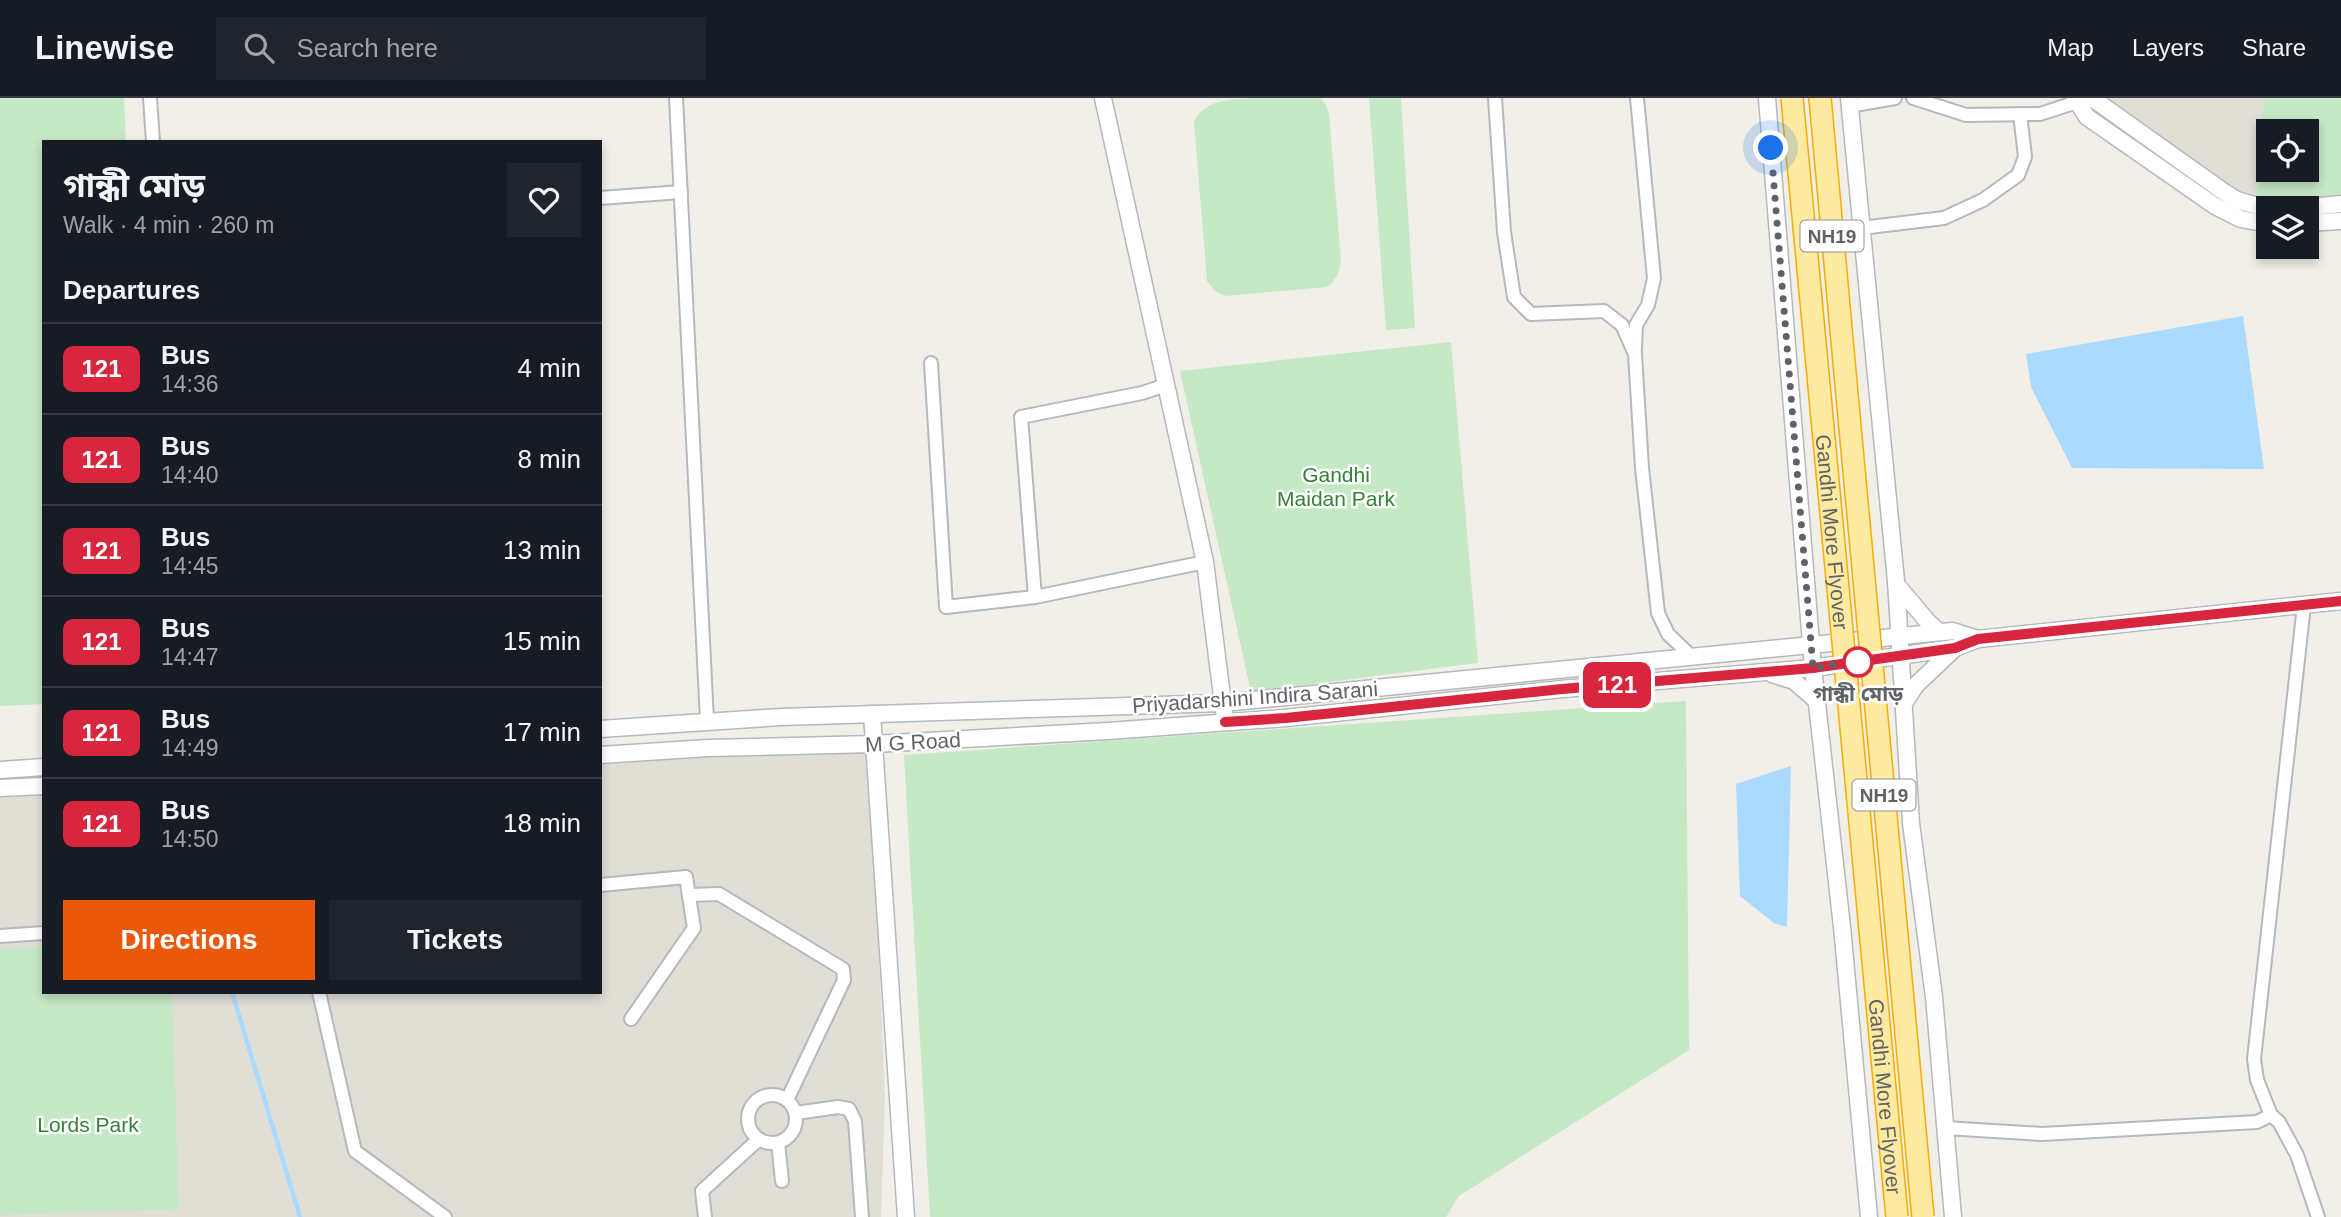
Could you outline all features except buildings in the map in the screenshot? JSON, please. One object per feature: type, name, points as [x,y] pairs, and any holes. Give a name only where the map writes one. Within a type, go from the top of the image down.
[{"type":"highway","name":"Gandhi More Flyover","points":[[1793,98],[1897,1217]]},
{"type":"highway","name":"Gandhi More Flyover","points":[[1820,98],[1923,1217]]},
{"type":"street","points":[[150,98],[153,140]]},
{"type":"street","points":[[676,98],[707,721]]},
{"type":"street","points":[[1103,98],[1205,562],[1225,722]]},
{"type":"street","points":[[1495,98],[1504,232],[1514,297],[1531,314],[1604,311],[1622,325],[1635,354]]},
{"type":"street","points":[[1637,98],[1654,278],[1648,305],[1636,325],[1635,354],[1642,468],[1658,613],[1668,634],[1691,656]]},
{"type":"street","points":[[1767,98],[1813,668],[1842,927],[1869,1217]]},
{"type":"street","points":[[1895,98],[1849,102],[1896,584],[1911,823],[1934,997],[1953,1217]]},
{"type":"street","points":[[1913,98],[1966,115],[2040,114],[2081,99]]},
{"type":"street","points":[[2081,99],[2147,138],[2237,200],[2256,206]]},
{"type":"street","points":[[2081,99],[2087,117],[2134,150],[2216,206],[2241,219],[2256,222]]},
{"type":"street","points":[[1861,228],[1944,218],[1983,200],[2018,175],[2025,157],[2020,114]]},
{"type":"street","points":[[2134,150],[2147,138]]},
{"type":"street","points":[[602,198],[681,191]]},
{"type":"street","points":[[2319,206],[2341,204]]},
{"type":"street","points":[[2319,222],[2341,221]]},
{"type":"street","points":[[931,363],[946,607],[1035,597],[1205,562]]},
{"type":"street","points":[[1035,597],[1021,417],[1142,393],[1167,385]]},
{"type":"street","points":[[1896,584],[1927,622],[1939,632]]},
{"type":"street","name":"Priyadarshini Indira Sarani","points":[[1225,722],[1813,668],[1955,648],[1978,639],[2341,601]]},
{"type":"street","points":[[2304,605],[2254,1059],[2257,1080],[2271,1115],[2279,1122],[2297,1155],[2318,1217]]},
{"type":"street","points":[[1757,649],[1799,631],[1809,611]]},
{"type":"street","name":"Priyadarshini Indira Sarani","points":[[602,729],[781,717],[1223,703],[1939,632],[1953,631],[1978,639]]},
{"type":"street","points":[[1904,703],[1936,663],[1955,648]]},
{"type":"street","points":[[1761,672],[1794,681],[1817,701]]},
{"type":"street","points":[[872,714],[906,1217]]},
{"type":"street","name":"M G Road","points":[[602,755],[708,748],[874,744],[1225,722]]},
{"type":"street","points":[[0,770],[42,768]]},
{"type":"street","points":[[0,788],[42,786]]},
{"type":"street","points":[[602,886],[686,877],[694,928],[631,1019]]},
{"type":"street","points":[[689,895],[719,894],[843,969],[844,980],[787,1100]]},
{"type":"street","points":[[0,936],[42,933]]},
{"type":"street","points":[[319,994],[355,1151],[445,1217]]},
{"type":"street","points":[[772,1095],[787,1100],[796,1112],[797,1121],[791,1135],[778,1143],[769,1144],[759,1139],[748,1122],[752,1107],[757,1101],[772,1095]]},
{"type":"street","points":[[796,1112],[838,1107],[849,1109],[855,1121],[862,1217]]},
{"type":"street","points":[[1945,1128],[2042,1134],[2257,1122],[2271,1115]]},
{"type":"street","points":[[705,1217],[702,1191],[759,1139]]},
{"type":"street","points":[[778,1143],[782,1181]]},
{"type":"shaded area","points":[[2106,98],[2341,98],[2341,200],[2319,202],[2319,196],[2256,196],[2256,205],[2252,205]]},
{"type":"shaded area","points":[[869,739],[885,1096],[881,1217],[0,1217],[0,788],[42,786],[42,994],[602,994],[602,755]]},
{"type":"green space","points":[[0,98],[124,98],[126,140],[42,140],[42,704],[0,706]]},
{"type":"green space","points":[[1255,98],[1320,98],[1326,105],[1329,114],[1341,261],[1337,276],[1327,287],[1225,296],[1215,291],[1207,281],[1194,121],[1199,113],[1212,104]]},
{"type":"green space","points":[[1369,98],[1401,98],[1415,328],[1386,330]]},
{"type":"green space","points":[[2264,98],[2341,98],[2341,194],[2256,196],[2257,182],[2319,182],[2319,119],[2262,119]]},
{"type":"green space","name":"Gandhi Maidan Park","points":[[1451,342],[1478,663],[1251,692],[1180,371]]},
{"type":"green space","points":[[1686,701],[1689,1050],[1459,1196],[1446,1217],[930,1217],[904,755]]},
{"type":"green space","name":"Lords Park","points":[[42,947],[42,994],[172,994],[179,1209],[0,1215],[0,949]]},
{"type":"water","points":[[2243,316],[2264,469],[2072,468],[2031,387],[2026,354]]},
{"type":"water","points":[[1791,766],[1787,927],[1774,923],[1740,896],[1736,784]]},
{"type":"waterway","points":[[233,994],[300,1217]]},
{"type":"bus line","name":"121","points":[[1225,722],[1813,668],[1955,648],[1978,639],[2341,601]]},
{"type":"place","name":"গান্ধী মোড়","points":[[1858,662]]},
{"type":"route","points":[[1771,148],[1813,668],[1858,662]]}]
